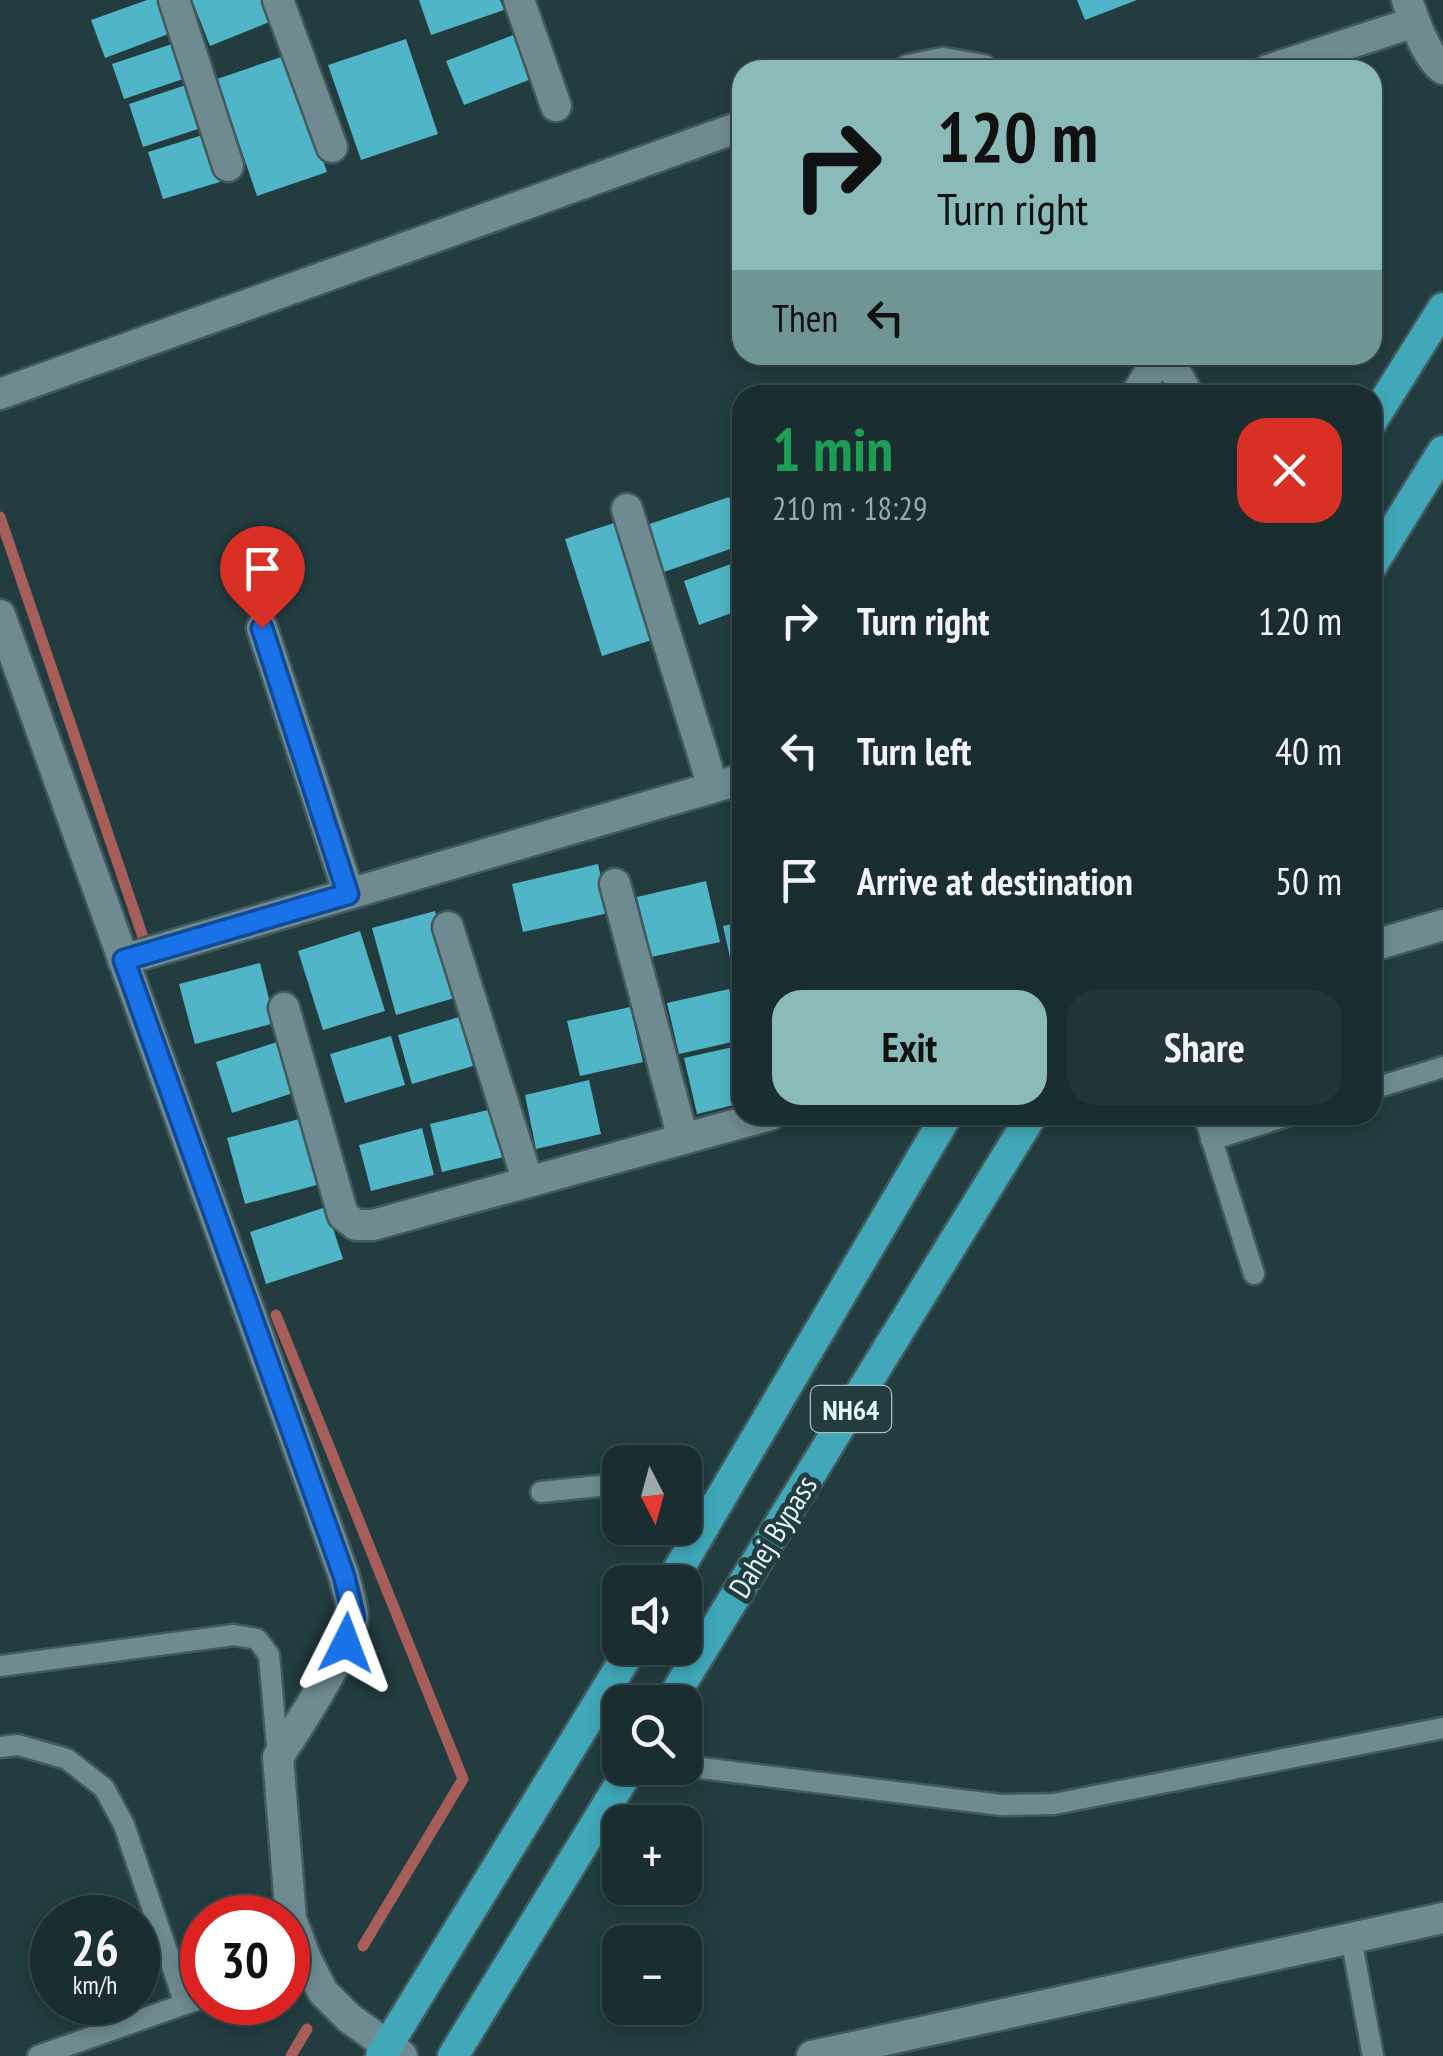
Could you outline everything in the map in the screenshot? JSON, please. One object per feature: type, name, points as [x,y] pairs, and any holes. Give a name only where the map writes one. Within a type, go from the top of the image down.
[{"type":"highway","points":[[1382,405],[1443,308]]},
{"type":"highway","points":[[1382,549],[1443,451]]},
{"type":"highway","name":"Dahej Bypass","points":[[682,1565],[941,1125]]},
{"type":"highway","name":"Dahej Bypass","points":[[680,1685],[1026,1125]]},
{"type":"highway","points":[[390,2053],[622,1665]]},
{"type":"highway","points":[[452,2056],[619,1785]]},
{"type":"street","points":[[174,0],[228,166]]},
{"type":"street","points":[[278,0],[332,147]]},
{"type":"street","points":[[518,0],[556,106]]},
{"type":"street","points":[[1292,60],[1411,11],[1436,64],[1443,69]]},
{"type":"street","points":[[0,394],[732,130]]},
{"type":"street","points":[[124,960],[728,783],[627,509]]},
{"type":"street","points":[[0,615],[344,1576],[354,1618],[346,1643],[278,1756],[289,1895]]},
{"type":"street","points":[[262,628],[348,894]]},
{"type":"street","points":[[615,884],[683,1139]]},
{"type":"street","points":[[1382,943],[1443,925]]},
{"type":"street","points":[[448,927],[528,1182]]},
{"type":"street","points":[[284,1008],[343,1215],[356,1225],[373,1225],[734,1125]]},
{"type":"street","points":[[812,2056],[1443,1918]]},
{"type":"street","points":[[310,1978],[390,2053]]},
{"type":"lane","points":[[1382,1086],[1443,1066]]},
{"type":"lane","points":[[1207,1125],[1254,1274]]},
{"type":"lane","points":[[1212,1140],[1259,1125]]},
{"type":"lane","points":[[542,1492],[602,1486]]},
{"type":"lane","points":[[702,1504],[716,1508]]},
{"type":"lane","points":[[0,1666],[234,1635],[257,1638],[270,1656],[278,1756]]},
{"type":"lane","points":[[702,1768],[1001,1806],[1054,1804],[1443,1728]]},
{"type":"lane","points":[[0,1747],[18,1745],[66,1759],[104,1788],[124,1825],[180,1966]]},
{"type":"lane","points":[[1351,1938],[1372,2056]]},
{"type":"lane","points":[[38,2056],[180,2006]]},
{"type":"building","points":[[147,0],[158,0],[171,33],[105,58],[91,20]]},
{"type":"building","points":[[192,0],[264,0],[272,21],[210,46]]},
{"type":"building","points":[[419,0],[500,0],[504,10],[431,35]]},
{"type":"building","points":[[1077,0],[1137,0],[1085,20]]},
{"type":"building","points":[[516,34],[534,78],[464,105],[446,61]]},
{"type":"building","points":[[406,39],[438,134],[361,160],[328,65]]},
{"type":"building","points":[[175,43],[186,78],[124,99],[112,64]]},
{"type":"building","points":[[287,55],[327,172],[257,196],[217,79]]},
{"type":"building","points":[[189,84],[204,127],[143,147],[129,104]]},
{"type":"building","points":[[206,134],[220,182],[163,199],[148,152]]},
{"type":"building","points":[[729,497],[732,548],[658,574],[641,527]]},
{"type":"building","points":[[620,521],[658,638],[602,656],[565,539]]},
{"type":"building","points":[[732,564],[732,613],[699,625],[684,581]]},
{"type":"building","points":[[598,864],[609,913],[523,932],[512,884]]},
{"type":"building","points":[[706,881],[720,942],[651,957],[637,897]]},
{"type":"building","points":[[435,911],[458,997],[396,1015],[372,928]]},
{"type":"building","points":[[732,924],[732,966],[723,926]]},
{"type":"building","points":[[360,931],[385,1011],[323,1030],[298,951]]},
{"type":"building","points":[[260,963],[275,1023],[195,1044],[179,984]]},
{"type":"building","points":[[729,989],[732,1042],[679,1054],[667,1003]]},
{"type":"building","points":[[630,1007],[643,1062],[580,1076],[567,1021]]},
{"type":"building","points":[[459,1017],[473,1066],[412,1084],[398,1035]]},
{"type":"building","points":[[391,1036],[405,1085],[345,1103],[330,1054]]},
{"type":"building","points":[[283,1040],[299,1091],[232,1113],[216,1062]]},
{"type":"building","points":[[732,1047],[732,1105],[697,1114],[684,1058]]},
{"type":"building","points":[[589,1080],[601,1134],[536,1149],[525,1095]]},
{"type":"building","points":[[496,1108],[508,1156],[442,1172],[430,1124]]},
{"type":"building","points":[[299,1119],[317,1185],[245,1204],[227,1138]]},
{"type":"building","points":[[422,1128],[434,1175],[371,1191],[359,1145]]},
{"type":"building","points":[[326,1207],[343,1259],[266,1284],[250,1232]]},
{"type":"waterway","points":[[0,517],[143,937]]},
{"type":"waterway","points":[[276,1315],[463,1779],[363,1946]]},
{"type":"waterway","points":[[291,2056],[307,2029]]},
{"type":"route","points":[[262,628],[348,894],[124,960],[344,1576],[354,1618],[346,1643]]}]
